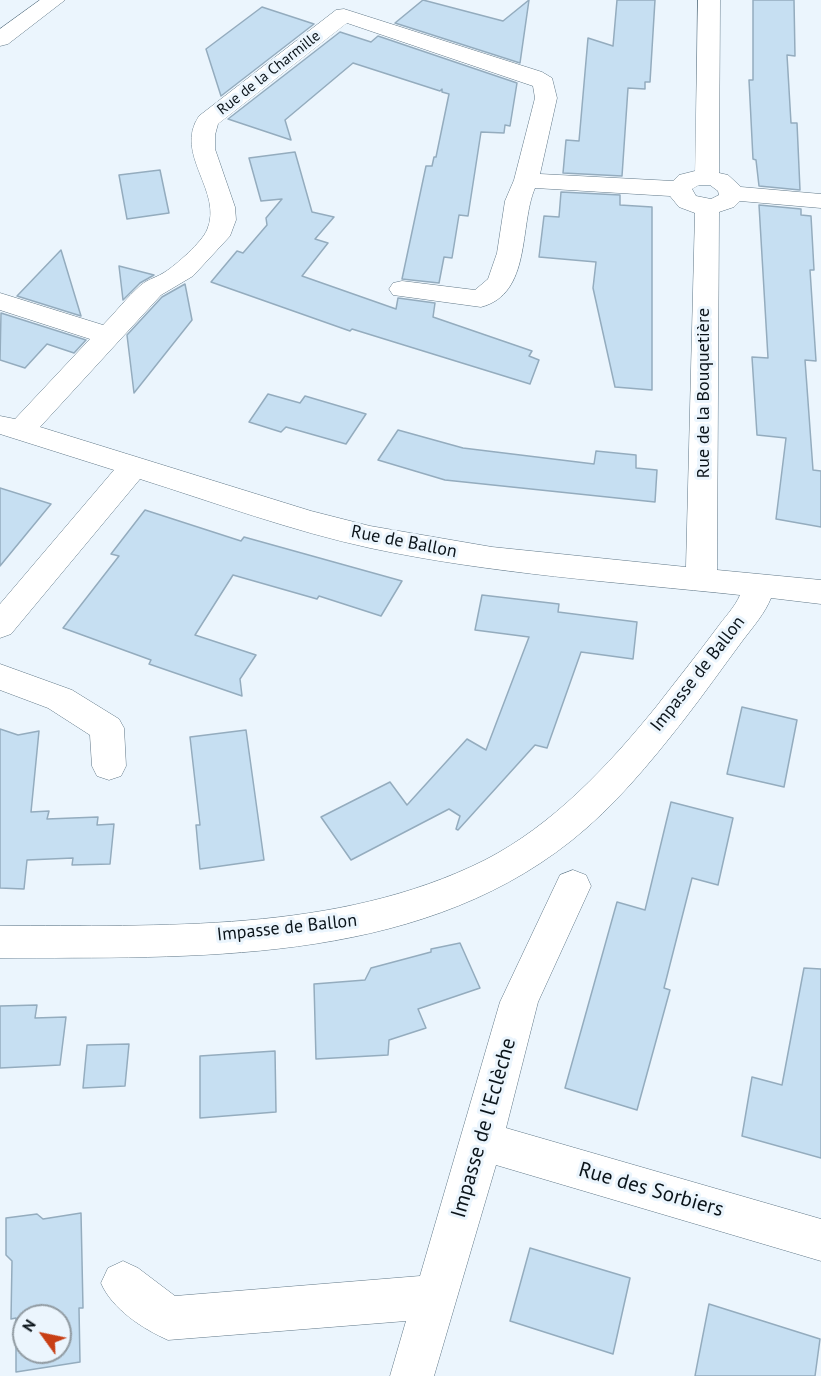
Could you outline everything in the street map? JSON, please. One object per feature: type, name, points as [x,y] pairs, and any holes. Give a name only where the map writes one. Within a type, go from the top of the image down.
[{"type":"street","points":[[707,177],[709,0]]},
{"type":"street","points":[[0,39],[48,1]]},
{"type":"street","name":"Rue de la Charmille","points":[[10,428],[108,336],[152,289],[177,278],[220,233],[224,217],[201,143],[202,132],[207,122],[344,15],[534,77],[544,83],[546,98],[526,180],[517,201],[510,253],[500,282],[480,299],[402,290]]},
{"type":"street","points":[[680,189],[688,180],[707,177],[724,183],[731,193],[821,201]]},
{"type":"street","points":[[526,180],[680,189]]},
{"type":"street","points":[[680,189],[687,201],[707,207],[726,203],[731,193]]},
{"type":"street","name":"Rue de la Bouquetière","points":[[701,579],[707,207]]},
{"type":"street","points":[[0,301],[108,336]]},
{"type":"street","name":"Rue de Ballon","points":[[10,428],[370,537],[492,558],[821,592]]},
{"type":"street","points":[[0,626],[133,467]]},
{"type":"street","name":"Impasse de Ballon","points":[[0,942],[135,941],[256,934],[355,923],[425,902],[492,875],[557,831],[608,785],[755,600],[757,586]]},
{"type":"street","points":[[0,677],[60,699],[107,728],[110,766]]},
{"type":"street","name":"Impasse de l'Eclèche","points":[[412,1376],[482,1141],[519,1002],[573,886]]},
{"type":"street","name":"Rue des Sorbiers","points":[[482,1141],[821,1240]]},
{"type":"street","points":[[123,1283],[168,1318],[435,1298]]},
{"type":"building","points":[[423,0],[503,21],[529,0],[520,63],[395,23]]},
{"type":"building","points":[[617,0],[655,0],[650,82],[645,82],[645,89],[628,88],[622,176],[563,173],[566,140],[579,141],[588,38],[613,46]]},
{"type":"building","points":[[753,0],[794,0],[795,56],[787,55],[791,123],[797,123],[800,190],[759,186],[756,160],[753,159],[749,80],[753,80]]},
{"type":"building","points":[[262,7],[314,24],[221,96],[206,49]]},
{"type":"building","points":[[340,32],[371,42],[378,36],[517,83],[510,126],[505,125],[504,133],[481,132],[468,216],[459,215],[452,258],[444,257],[439,283],[402,279],[426,166],[432,166],[434,157],[436,157],[449,94],[442,92],[442,89],[440,91],[353,63],[285,120],[291,140],[228,119]]},
{"type":"building","points":[[295,152],[312,212],[334,217],[315,239],[328,243],[302,276],[396,309],[398,298],[435,303],[433,317],[532,351],[529,356],[539,360],[530,384],[352,329],[350,331],[211,282],[237,251],[243,253],[267,225],[266,218],[282,199],[261,201],[249,158]]},
{"type":"building","points":[[160,170],[169,213],[127,219],[119,175]]},
{"type":"building","points":[[561,192],[620,195],[620,205],[652,207],[652,390],[615,387],[593,288],[596,262],[539,257],[544,216],[559,217]]},
{"type":"building","points":[[759,205],[801,209],[801,215],[811,216],[814,270],[810,270],[816,361],[805,360],[813,470],[821,471],[821,527],[776,519],[786,438],[757,435],[752,357],[768,358]]},
{"type":"building","points":[[61,250],[81,316],[17,296]]},
{"type":"building","points":[[119,266],[154,275],[140,283],[123,300]]},
{"type":"building","points":[[185,284],[192,320],[134,393],[127,335],[162,297]]},
{"type":"building","points":[[1,313],[86,340],[74,353],[47,344],[25,368],[0,360]]},
{"type":"building","points":[[268,394],[300,403],[305,396],[366,414],[346,444],[286,427],[281,432],[249,422]]},
{"type":"building","points":[[398,430],[463,448],[594,464],[596,451],[636,455],[636,468],[657,470],[655,502],[445,480],[378,460]]},
{"type":"building","points":[[0,488],[51,504],[0,566]]},
{"type":"building","points":[[145,510],[241,541],[244,537],[402,581],[381,616],[319,596],[317,599],[233,575],[195,635],[256,655],[240,679],[242,696],[149,664],[151,660],[63,628],[119,556],[111,554]]},
{"type":"building","points":[[482,595],[559,604],[558,612],[637,622],[633,659],[581,652],[547,748],[535,745],[458,830],[456,829],[460,816],[449,809],[351,860],[321,817],[390,782],[407,805],[467,739],[486,750],[529,637],[475,630]]},
{"type":"building","points":[[742,707],[797,720],[784,787],[727,774]]},
{"type":"building","points":[[0,729],[18,735],[39,731],[31,812],[49,811],[47,819],[98,817],[97,825],[114,824],[110,864],[72,865],[73,858],[27,860],[24,889],[0,888]]},
{"type":"building","points":[[246,730],[264,860],[200,869],[196,825],[200,825],[190,737]]},
{"type":"building","points":[[671,802],[733,818],[718,885],[692,878],[664,988],[670,990],[637,1110],[565,1088],[617,902],[645,910]]},
{"type":"building","points":[[460,943],[480,988],[418,1009],[426,1028],[389,1040],[388,1055],[316,1059],[314,984],[365,980],[371,968],[431,952],[431,949]]},
{"type":"building","points":[[804,968],[821,969],[821,1158],[742,1136],[752,1077],[782,1085]]},
{"type":"building","points":[[37,1005],[35,1018],[66,1017],[60,1065],[0,1068],[0,1006]]},
{"type":"building","points":[[129,1044],[125,1086],[83,1088],[87,1045]]},
{"type":"building","points":[[275,1051],[276,1112],[200,1118],[200,1056]]},
{"type":"building","points":[[81,1213],[83,1308],[79,1308],[80,1362],[72,1363],[72,1304],[12,1304],[11,1319],[12,1261],[6,1255],[6,1218],[37,1214],[43,1219]]},
{"type":"building","points":[[530,1248],[630,1278],[613,1354],[510,1321]]},
{"type":"building","points":[[709,1304],[820,1339],[815,1376],[695,1376]]},
{"type":"building","points":[[16,1364],[67,1364],[16,1372]]}]
